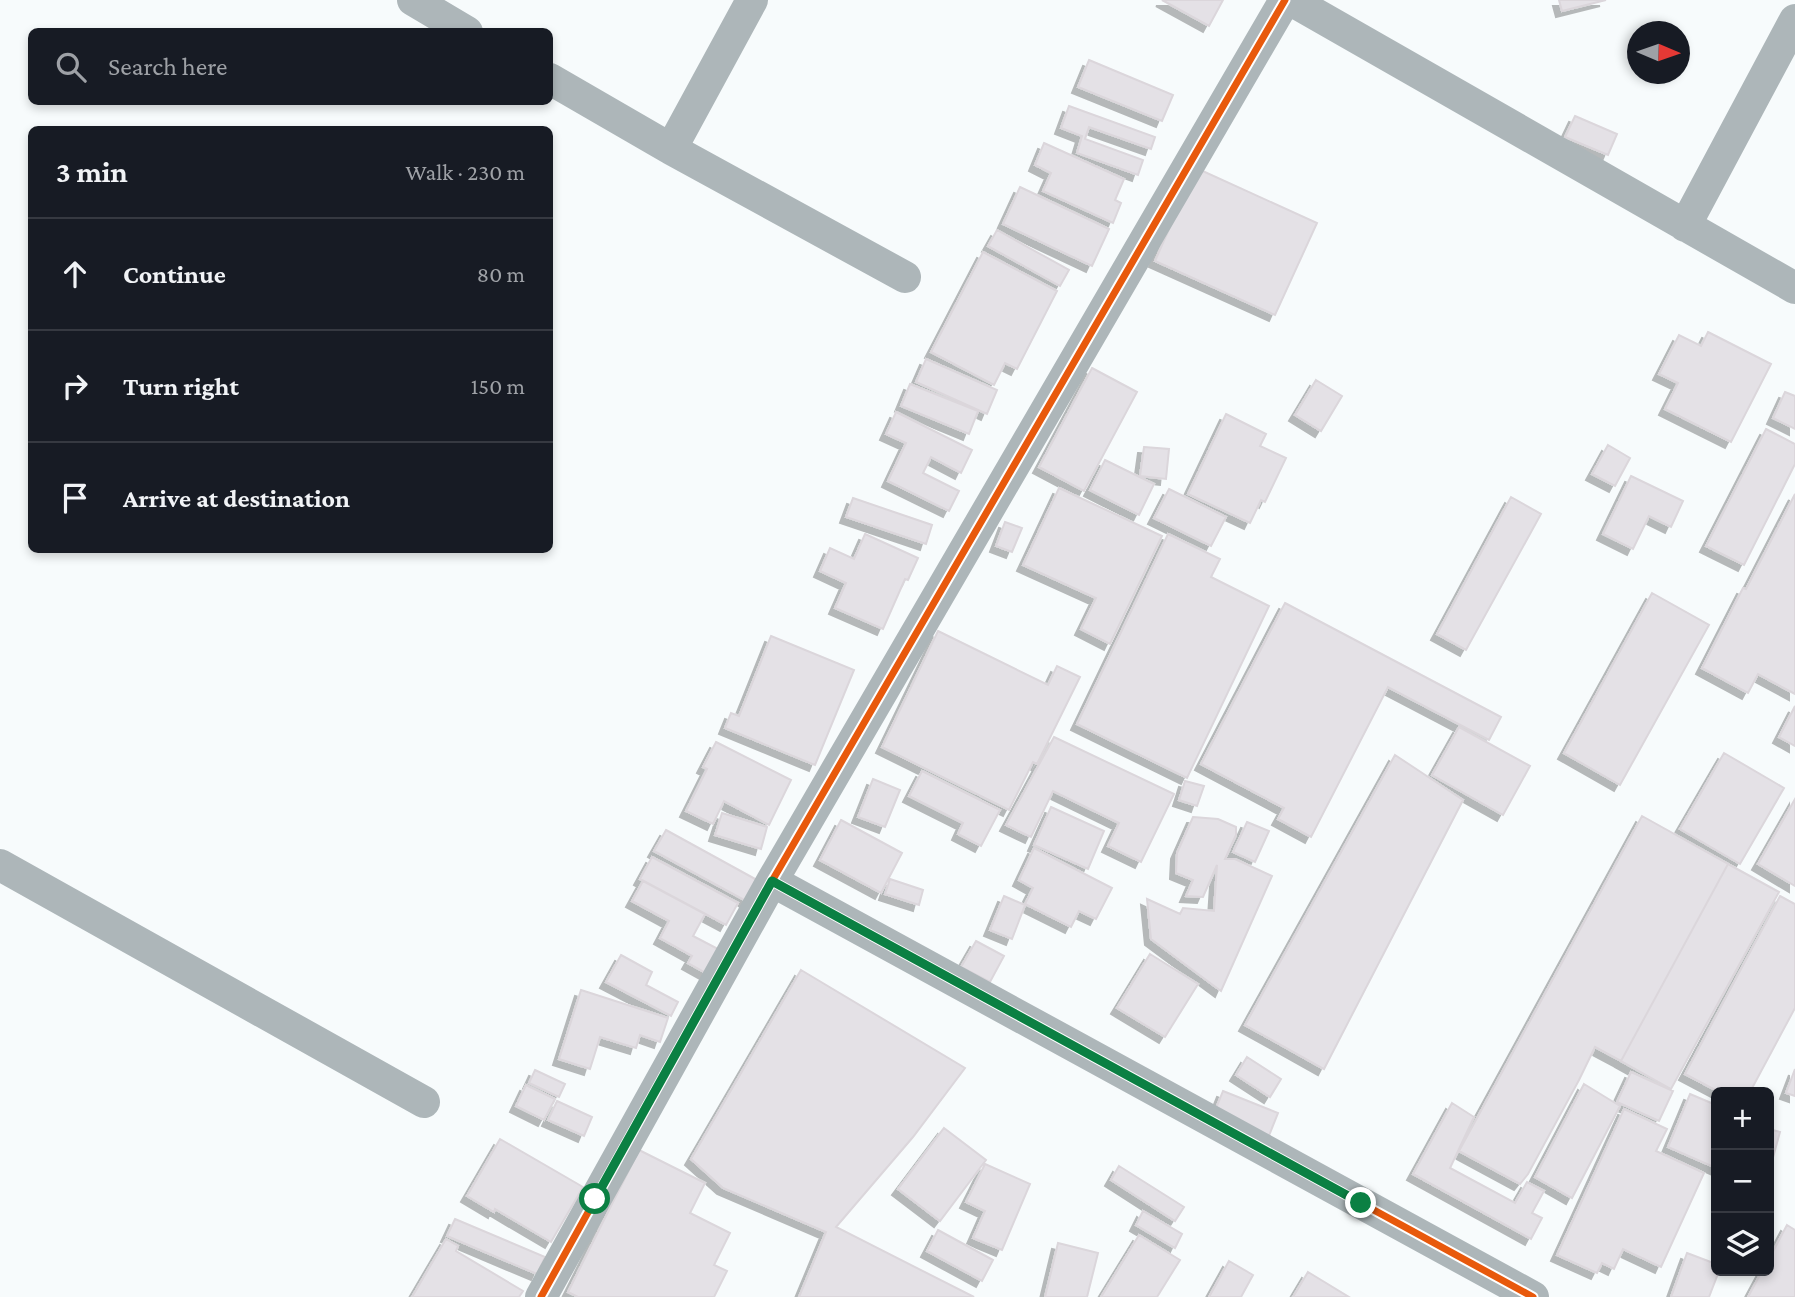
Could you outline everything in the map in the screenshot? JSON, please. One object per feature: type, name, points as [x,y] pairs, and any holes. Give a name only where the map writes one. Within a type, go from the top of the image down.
[{"type":"street","points":[[413,0],[460,28]]},
{"type":"street","points":[[671,149],[752,0]]},
{"type":"street","points":[[541,1297],[772,881],[1285,0]]},
{"type":"street","points":[[1291,0],[1795,288]]},
{"type":"street","points":[[1685,226],[1795,20]]},
{"type":"street","points":[[553,81],[671,149],[905,277]]},
{"type":"street","points":[[0,864],[425,1102]]},
{"type":"street","points":[[772,881],[1533,1297]]},
{"type":"building","points":[[1162,0],[1223,0],[1209,26]]},
{"type":"building","points":[[1559,0],[1606,0],[1562,11]]},
{"type":"building","points":[[1089,60],[1173,95],[1162,121],[1078,87]]},
{"type":"building","points":[[1069,106],[1155,137],[1151,149],[1089,127],[1085,139],[1143,160],[1138,175],[1077,153],[1082,136],[1061,128]]},
{"type":"building","points":[[1575,116],[1617,134],[1608,155],[1565,137]]},
{"type":"building","points":[[1044,143],[1124,179],[1115,200],[1121,203],[1113,223],[1043,191],[1051,173],[1035,165]]},
{"type":"building","points":[[1196,168],[1317,223],[1275,315],[1155,261]]},
{"type":"building","points":[[1020,187],[1109,229],[1092,266],[1003,224]]},
{"type":"building","points":[[997,230],[1069,270],[1060,286],[988,246]]},
{"type":"building","points":[[983,252],[1057,291],[1017,369],[1005,363],[994,385],[931,352]]},
{"type":"building","points":[[1708,332],[1771,364],[1731,442],[1665,409],[1678,383],[1659,374],[1679,335],[1701,346]]},
{"type":"building","points":[[926,359],[997,390],[987,414],[916,382]]},
{"type":"building","points":[[1092,368],[1137,392],[1084,491],[1039,467]]},
{"type":"building","points":[[1316,380],[1342,396],[1321,431],[1295,415]]},
{"type":"building","points":[[910,384],[978,411],[969,434],[901,406]]},
{"type":"building","points":[[1785,392],[1795,396],[1795,429],[1773,418]]},
{"type":"building","points":[[896,412],[972,450],[961,473],[931,457],[923,473],[959,491],[949,511],[888,481],[906,443],[886,434]]},
{"type":"building","points":[[1226,414],[1266,434],[1260,446],[1286,458],[1265,502],[1261,500],[1250,523],[1188,494]]},
{"type":"building","points":[[1766,429],[1795,444],[1795,464],[1744,565],[1706,546]]},
{"type":"building","points":[[1608,445],[1630,458],[1615,486],[1592,474]]},
{"type":"building","points":[[1144,447],[1169,449],[1166,479],[1140,476]]},
{"type":"building","points":[[1105,460],[1154,484],[1139,515],[1090,490]]},
{"type":"building","points":[[1631,476],[1683,501],[1671,527],[1649,516],[1633,549],[1603,534]]},
{"type":"building","points":[[1059,488],[1162,536],[1110,644],[1081,629],[1096,598],[1023,565]]},
{"type":"building","points":[[1169,489],[1226,517],[1211,546],[1154,518]]},
{"type":"building","points":[[1795,494],[1795,694],[1758,674],[1748,693],[1702,668]]},
{"type":"building","points":[[1511,497],[1541,514],[1466,650],[1437,634]]},
{"type":"building","points":[[853,498],[932,525],[926,544],[846,517]]},
{"type":"building","points":[[1005,522],[1022,528],[1012,552],[996,546]]},
{"type":"building","points":[[865,534],[918,558],[908,580],[905,579],[883,629],[835,608],[846,583],[820,571],[830,548],[854,559]]},
{"type":"building","points":[[1168,534],[1220,559],[1211,577],[1269,606],[1187,778],[1077,724]]},
{"type":"building","points":[[1652,593],[1709,625],[1620,785],[1564,753]]},
{"type":"building","points":[[1285,603],[1501,717],[1489,740],[1388,687],[1311,837],[1278,819],[1284,808],[1201,764]]},
{"type":"building","points":[[938,631],[1048,685],[1057,666],[1080,677],[1037,764],[1033,762],[1009,810],[882,747]]},
{"type":"building","points":[[771,636],[854,670],[815,765],[725,728],[731,713],[739,716]]},
{"type":"building","points":[[1795,706],[1795,746],[1779,737]]},
{"type":"building","points":[[1459,727],[1530,766],[1503,815],[1432,775]]},
{"type":"building","points":[[1054,737],[1174,794],[1141,862],[1108,846],[1119,823],[1053,791],[1031,837],[1006,825]]},
{"type":"building","points":[[716,742],[791,780],[769,825],[724,801],[713,824],[686,811],[707,769],[703,767]]},
{"type":"building","points":[[1724,753],[1784,788],[1740,864],[1680,829]]},
{"type":"building","points":[[1395,755],[1463,800],[1324,1069],[1245,1025]]},
{"type":"building","points":[[922,771],[1000,810],[981,846],[958,834],[963,823],[909,796]]},
{"type":"building","points":[[873,779],[900,790],[885,827],[858,817]]},
{"type":"building","points":[[1185,781],[1204,786],[1197,806],[1179,800]]},
{"type":"building","points":[[1795,799],[1795,886],[1758,864]]},
{"type":"building","points":[[1051,807],[1104,831],[1088,869],[1034,845]]},
{"type":"building","points":[[722,813],[767,827],[761,849],[715,835]]},
{"type":"building","points":[[1642,816],[1728,864],[1621,1061],[1595,1047],[1528,1174],[1520,1184],[1459,1151]]},
{"type":"building","points":[[1193,817],[1218,819],[1236,827],[1236,835],[1225,859],[1235,859],[1272,876],[1221,991],[1151,939],[1147,899],[1180,914],[1183,908],[1214,911],[1217,865],[1203,897],[1186,896],[1193,880],[1176,873],[1177,853]]},
{"type":"building","points":[[841,820],[902,853],[881,893],[820,860]]},
{"type":"building","points":[[1247,822],[1269,831],[1255,862],[1233,852]]},
{"type":"building","points":[[666,830],[757,880],[746,901],[654,851]]},
{"type":"building","points":[[1034,848],[1112,888],[1096,919],[1079,911],[1071,927],[1025,904],[1033,888],[1019,880]]},
{"type":"building","points":[[652,857],[738,903],[726,925],[640,879]]},
{"type":"building","points":[[1728,864],[1779,892],[1671,1089],[1621,1061]]},
{"type":"building","points":[[890,879],[923,890],[919,905],[885,894]]},
{"type":"building","points":[[643,881],[705,914],[693,936],[718,949],[706,973],[688,963],[692,956],[660,938],[669,921],[632,901]]},
{"type":"building","points":[[1004,896],[1025,905],[1012,939],[990,930]]},
{"type":"building","points":[[1780,896],[1795,904],[1795,1008],[1753,1087],[1711,1088],[1685,1074]]},
{"type":"building","points":[[976,941],[1004,956],[990,982],[961,967]]},
{"type":"building","points":[[1150,954],[1198,984],[1165,1037],[1117,1008]]},
{"type":"building","points":[[621,955],[652,972],[646,985],[678,1002],[671,1016],[606,982]]},
{"type":"building","points":[[801,970],[965,1068],[913,1137],[836,1227],[974,1297],[799,1297],[826,1232],[723,1188],[691,1159]]},
{"type":"building","points":[[581,990],[668,1018],[660,1042],[640,1035],[636,1048],[600,1037],[590,1069],[559,1059]]},
{"type":"building","points":[[1247,1057],[1281,1079],[1270,1097],[1236,1075]]},
{"type":"building","points":[[1795,1069],[1795,1096],[1786,1093]]},
{"type":"building","points":[[535,1070],[565,1084],[559,1097],[529,1083]]},
{"type":"building","points":[[1631,1072],[1673,1091],[1659,1121],[1617,1102]]},
{"type":"building","points":[[1584,1084],[1620,1106],[1572,1198],[1535,1177]]},
{"type":"building","points":[[526,1085],[555,1099],[544,1120],[516,1106]]},
{"type":"building","points":[[1223,1091],[1278,1113],[1268,1138],[1213,1116]]},
{"type":"building","points":[[1690,1094],[1711,1103],[1711,1166],[1668,1147]]},
{"type":"building","points":[[557,1101],[592,1117],[584,1136],[548,1120]]},
{"type":"building","points":[[1452,1103],[1474,1117],[1450,1168],[1515,1203],[1527,1182],[1544,1191],[1532,1213],[1542,1218],[1531,1239],[1413,1174]]},
{"type":"building","points":[[1624,1109],[1667,1129],[1656,1151],[1704,1173],[1661,1267],[1623,1249],[1614,1269],[1602,1263],[1597,1273],[1557,1255]]},
{"type":"building","points":[[944,1128],[986,1160],[940,1221],[898,1189]]},
{"type":"building","points":[[1774,1130],[1780,1132],[1774,1154]]},
{"type":"building","points":[[500,1139],[583,1187],[551,1242],[467,1196]]},
{"type":"building","points":[[639,1150],[705,1183],[690,1213],[730,1233],[714,1265],[727,1271],[714,1297],[578,1297],[568,1292]]},
{"type":"building","points":[[985,1164],[1030,1184],[1002,1250],[973,1238],[985,1211],[966,1202]]},
{"type":"building","points":[[1119,1166],[1184,1207],[1175,1221],[1111,1180]]},
{"type":"building","points":[[1143,1211],[1182,1234],[1175,1248],[1136,1225]]},
{"type":"building","points":[[455,1219],[545,1257],[537,1274],[447,1236]]},
{"type":"building","points":[[1787,1225],[1795,1230],[1795,1297],[1748,1297],[1759,1276],[1774,1276],[1774,1250]]},
{"type":"building","points":[[938,1230],[993,1260],[982,1281],[927,1251]]},
{"type":"building","points":[[1139,1235],[1180,1260],[1157,1297],[1101,1297]]},
{"type":"building","points":[[446,1239],[458,1246],[456,1251],[523,1291],[519,1297],[412,1297]]},
{"type":"building","points":[[1058,1243],[1098,1253],[1087,1297],[1045,1297]]},
{"type":"building","points":[[1687,1253],[1711,1262],[1711,1276],[1717,1276],[1709,1297],[1671,1297]]},
{"type":"building","points":[[1229,1261],[1253,1275],[1241,1297],[1209,1297]]},
{"type":"building","points":[[1308,1272],[1349,1297],[1293,1297]]},
{"type":"cycle path","points":[[541,1297],[772,881],[1285,0]]},
{"type":"cycle path","points":[[772,881],[1533,1297]]},
{"type":"route","points":[[595,1199],[772,881],[1361,1203]]}]
